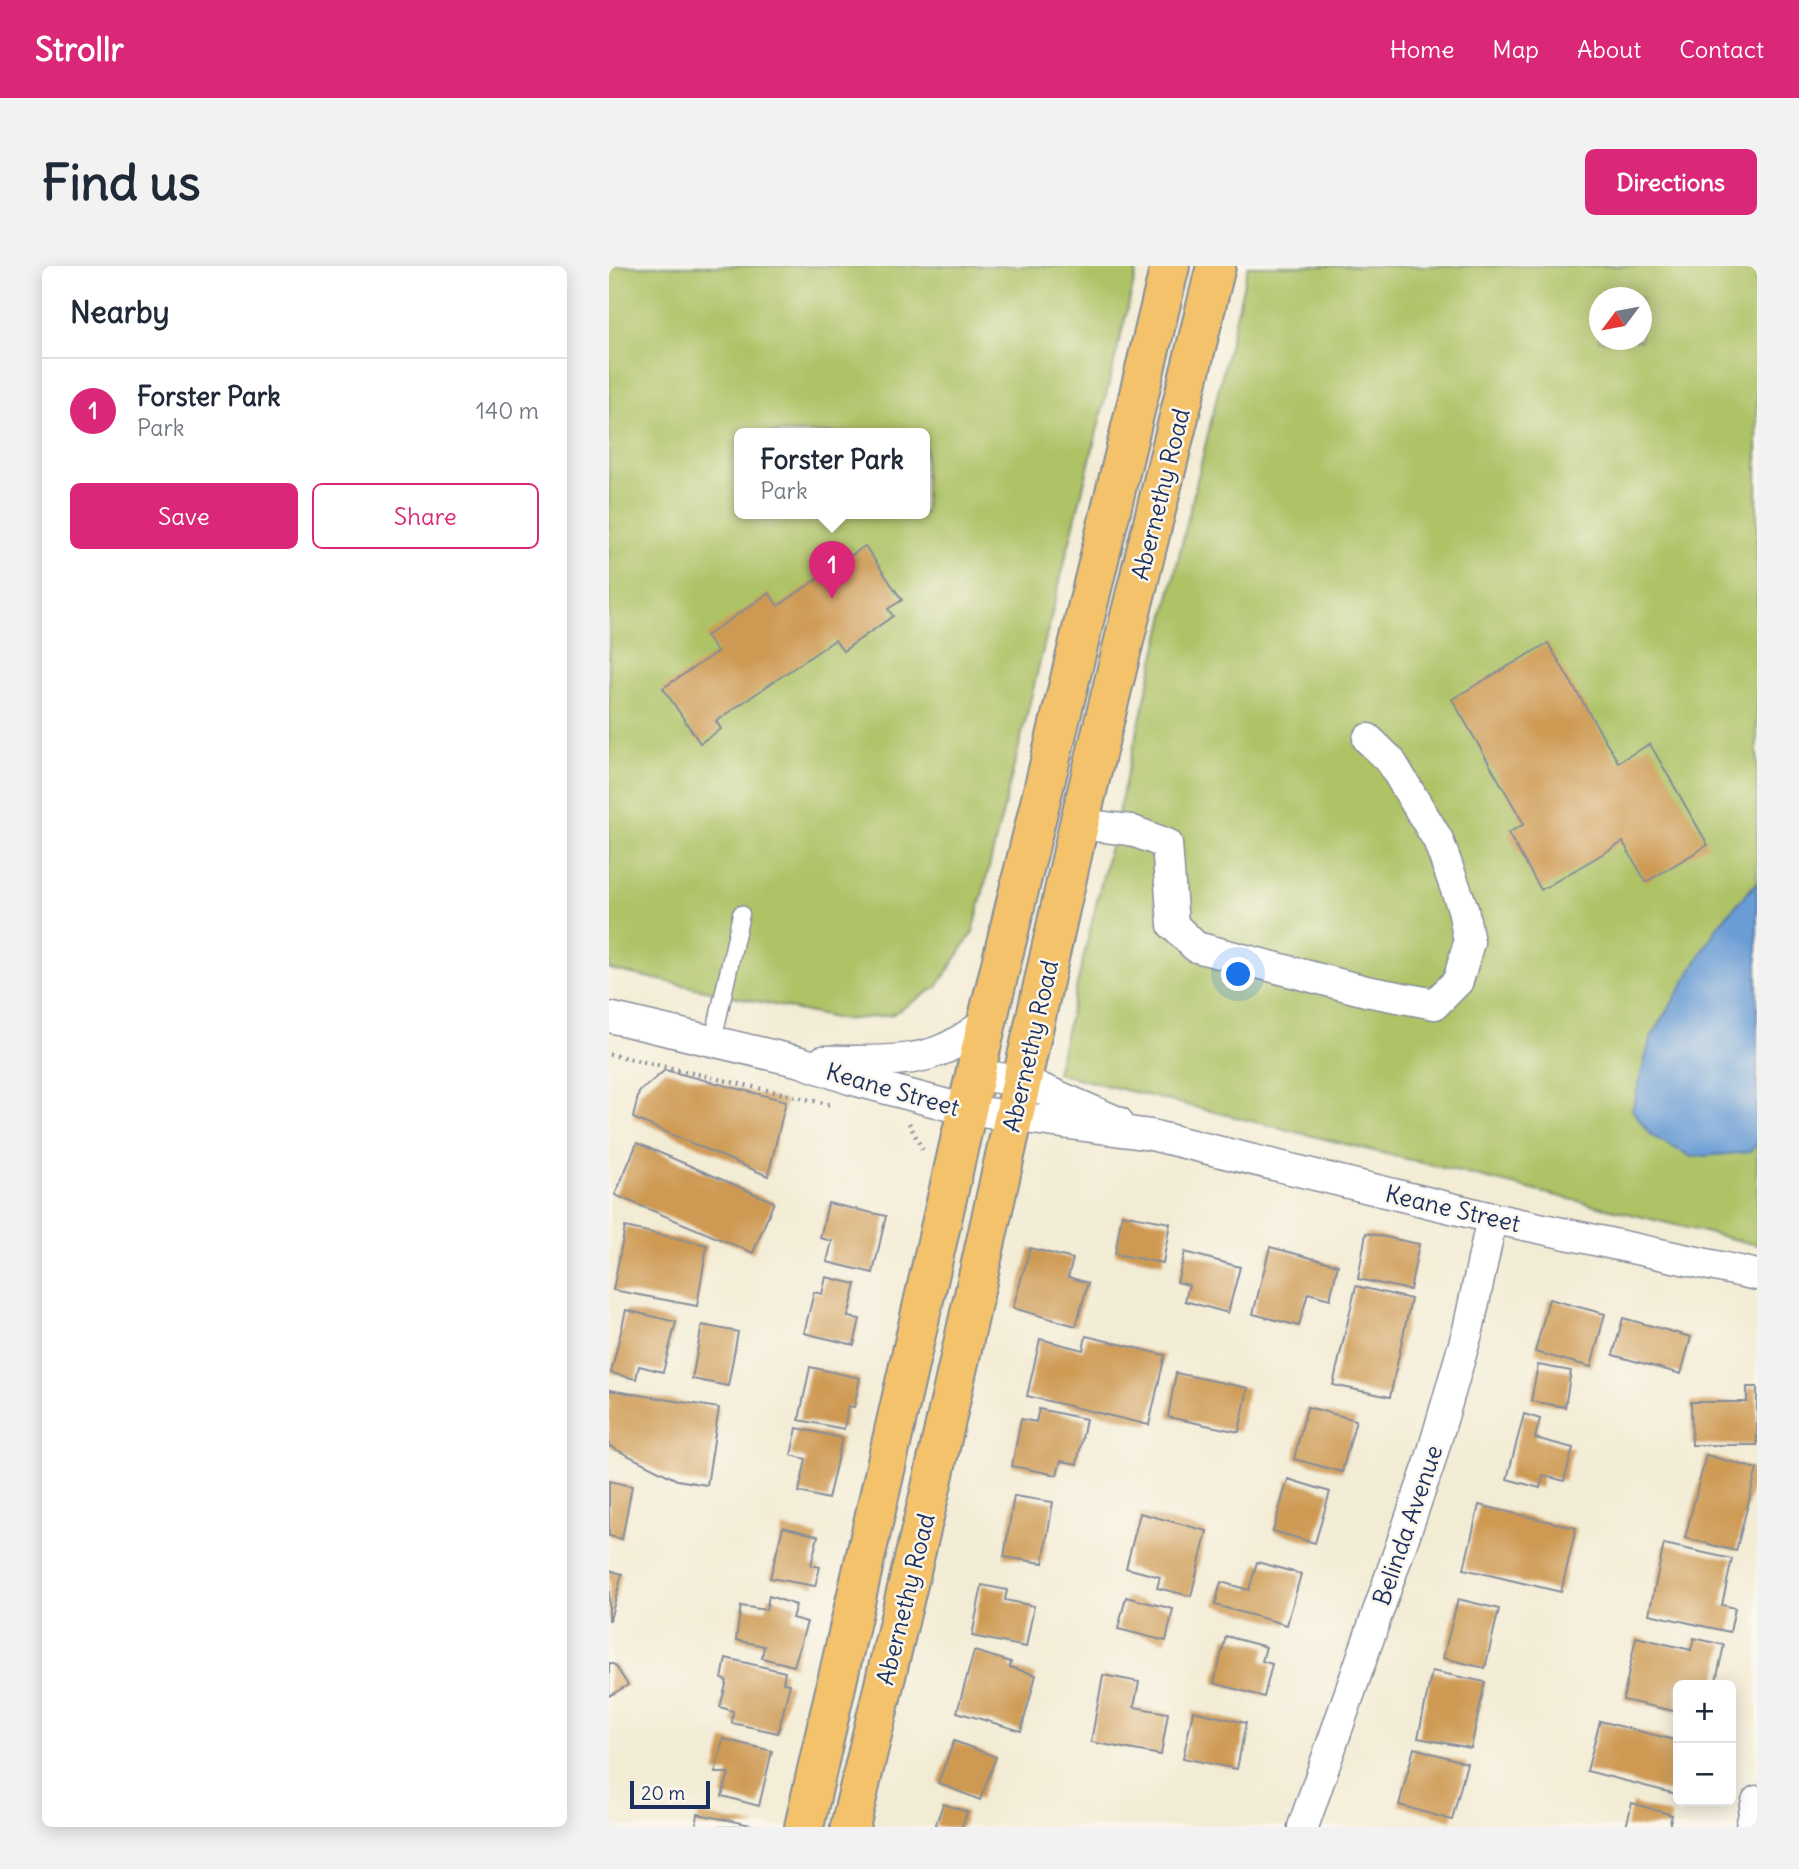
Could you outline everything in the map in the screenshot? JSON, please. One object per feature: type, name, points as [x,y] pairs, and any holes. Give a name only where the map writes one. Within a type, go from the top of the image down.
[{"type":"main road","name":"Abernethy Road","points":[[804,1827],[970,1093],[1170,266]]},
{"type":"main road","name":"Abernethy Road","points":[[850,1827],[930,1492],[1079,824],[1216,266]]},
{"type":"street","points":[[1079,824],[1130,830],[1167,844],[1173,925],[1196,947],[1366,991],[1435,1004],[1458,981],[1469,943],[1463,909],[1438,841],[1390,760],[1368,739]]},
{"type":"street","name":"Keane Street","points":[[801,1062],[896,1059],[933,1054],[987,1022]]},
{"type":"street","name":"Keane Street","points":[[610,1025],[713,1041],[801,1062],[850,1079],[970,1093],[1023,1081],[1151,1135]]},
{"type":"street","name":"Keane Street","points":[[970,1093],[1014,1118],[1151,1135],[1492,1218],[1757,1275]]},
{"type":"street","name":"Belinda Avenue","points":[[1303,1827],[1429,1465],[1468,1331],[1492,1218]]},
{"type":"street","points":[[1751,1827],[1757,1801]]},
{"type":"lane","points":[[713,1041],[741,915]]},
{"type":"path","points":[[609,1054],[840,1107]]},
{"type":"path","points":[[908,1122],[928,1162]]},
{"type":"green space","points":[[609,266],[1138,266],[973,932],[937,987],[891,1015],[843,1020],[609,969]]},
{"type":"green space","points":[[1248,266],[1757,266],[1757,1245],[1056,1073]]},
{"type":"water","points":[[1757,882],[1757,1143],[1750,1152],[1692,1157],[1652,1136],[1632,1110],[1650,1040],[1719,924]]},
{"type":"building","points":[[865,546],[902,600],[888,609],[893,616],[843,651],[835,640],[716,721],[721,729],[700,743],[663,688],[717,652],[706,636],[769,593],[778,606]]},
{"type":"building","points":[[1548,643],[1618,762],[1650,744],[1708,845],[1646,882],[1623,842],[1541,890],[1508,833],[1524,824],[1452,699]]},
{"type":"building","points":[[665,1070],[786,1101],[768,1176],[633,1118],[639,1092]]},
{"type":"building","points":[[637,1143],[774,1202],[753,1253],[615,1195]]},
{"type":"building","points":[[828,1203],[886,1216],[873,1273],[827,1262],[832,1241],[820,1238]]},
{"type":"building","points":[[1122,1214],[1170,1223],[1163,1263],[1115,1254]]},
{"type":"building","points":[[625,1227],[707,1245],[697,1306],[613,1290]]},
{"type":"building","points":[[1366,1233],[1419,1244],[1410,1290],[1358,1279]]},
{"type":"building","points":[[1270,1247],[1338,1265],[1330,1299],[1308,1293],[1299,1326],[1253,1314]]},
{"type":"building","points":[[1030,1248],[1073,1259],[1068,1277],[1088,1283],[1076,1326],[1013,1308]]},
{"type":"building","points":[[1185,1252],[1240,1267],[1228,1313],[1185,1301],[1189,1285],[1177,1282]]},
{"type":"building","points":[[826,1277],[856,1284],[848,1317],[860,1319],[854,1345],[804,1333],[814,1292],[822,1294]]},
{"type":"building","points":[[1356,1286],[1411,1299],[1390,1397],[1333,1385]]},
{"type":"building","points":[[1549,1299],[1605,1314],[1591,1367],[1535,1352]]},
{"type":"building","points":[[626,1310],[676,1322],[663,1372],[639,1366],[636,1379],[611,1373]]},
{"type":"building","points":[[1623,1318],[1691,1337],[1681,1374],[1613,1355]]},
{"type":"building","points":[[702,1325],[738,1332],[728,1386],[692,1379]]},
{"type":"building","points":[[1086,1336],[1165,1355],[1149,1425],[1027,1396],[1040,1339],[1083,1350]]},
{"type":"building","points":[[1538,1365],[1571,1371],[1565,1407],[1531,1401]]},
{"type":"building","points":[[810,1367],[860,1378],[854,1407],[848,1406],[844,1429],[799,1420]]},
{"type":"building","points":[[1176,1373],[1248,1388],[1239,1432],[1168,1417]]},
{"type":"building","points":[[1747,1387],[1757,1387],[1757,1445],[1692,1445],[1691,1402],[1747,1402]]},
{"type":"building","points":[[609,1390],[719,1408],[707,1485],[677,1480],[609,1446]]},
{"type":"building","points":[[1307,1407],[1356,1420],[1342,1472],[1294,1459]]},
{"type":"building","points":[[1039,1409],[1086,1419],[1077,1464],[1061,1461],[1057,1475],[1012,1466],[1021,1419],[1036,1422]]},
{"type":"building","points":[[1524,1414],[1540,1419],[1535,1438],[1573,1448],[1564,1481],[1543,1475],[1540,1488],[1507,1479]]},
{"type":"building","points":[[797,1428],[842,1438],[828,1499],[799,1492],[806,1459],[791,1455]]},
{"type":"building","points":[[1706,1455],[1757,1469],[1736,1551],[1685,1538]]},
{"type":"building","points":[[1288,1479],[1330,1492],[1315,1543],[1273,1531]]},
{"type":"building","points":[[609,1481],[632,1486],[622,1539],[609,1536]]},
{"type":"building","points":[[1014,1496],[1053,1502],[1043,1563],[1004,1557]]},
{"type":"building","points":[[1479,1505],[1576,1528],[1561,1592],[1464,1569]]},
{"type":"building","points":[[1140,1513],[1207,1531],[1191,1596],[1157,1588],[1160,1577],[1126,1568]]},
{"type":"building","points":[[783,1527],[818,1536],[811,1565],[820,1567],[815,1586],[770,1578]]},
{"type":"building","points":[[1664,1544],[1732,1559],[1722,1605],[1735,1608],[1730,1632],[1649,1614]]},
{"type":"building","points":[[1257,1562],[1301,1574],[1287,1625],[1215,1605],[1221,1582],[1249,1590]]},
{"type":"building","points":[[609,1570],[622,1574],[610,1620],[609,1620]]},
{"type":"building","points":[[982,1585],[1007,1590],[1005,1600],[1034,1606],[1026,1647],[972,1636]]},
{"type":"building","points":[[769,1596],[796,1605],[792,1618],[807,1622],[794,1666],[762,1658],[764,1646],[736,1640],[741,1606],[766,1610]]},
{"type":"building","points":[[1126,1597],[1173,1609],[1166,1641],[1118,1629]]},
{"type":"building","points":[[1458,1599],[1499,1609],[1485,1668],[1443,1658]]},
{"type":"building","points":[[1226,1636],[1266,1647],[1262,1661],[1272,1664],[1264,1697],[1214,1683]]},
{"type":"building","points":[[1636,1637],[1691,1650],[1694,1638],[1724,1645],[1716,1680],[1673,1680],[1673,1711],[1623,1700]]},
{"type":"building","points":[[974,1651],[1011,1662],[1010,1667],[1036,1675],[1021,1731],[957,1712]]},
{"type":"building","points":[[726,1658],[785,1672],[783,1683],[790,1684],[778,1733],[732,1723],[733,1711],[720,1707],[727,1681],[722,1679]]},
{"type":"building","points":[[609,1663],[615,1665],[628,1685],[609,1696]]},
{"type":"building","points":[[1432,1671],[1485,1682],[1471,1748],[1418,1738]]},
{"type":"building","points":[[1103,1675],[1139,1682],[1134,1707],[1168,1713],[1161,1755],[1091,1742]]},
{"type":"building","points":[[1193,1711],[1246,1723],[1237,1769],[1183,1758]]},
{"type":"building","points":[[1600,1721],[1673,1740],[1673,1793],[1587,1771]]},
{"type":"building","points":[[723,1739],[772,1751],[759,1806],[722,1796],[729,1773],[715,1773]]},
{"type":"building","points":[[954,1741],[996,1757],[980,1800],[938,1783]]},
{"type":"building","points":[[1414,1748],[1467,1763],[1452,1820],[1399,1805]]},
{"type":"building","points":[[1632,1803],[1672,1815],[1669,1827],[1626,1827]]},
{"type":"building","points":[[943,1804],[967,1812],[962,1827],[935,1827]]},
{"type":"building","points":[[698,1814],[756,1826],[756,1827],[696,1827]]},
{"type":"place","name":"Forster Park","points":[[832,599]]}]
